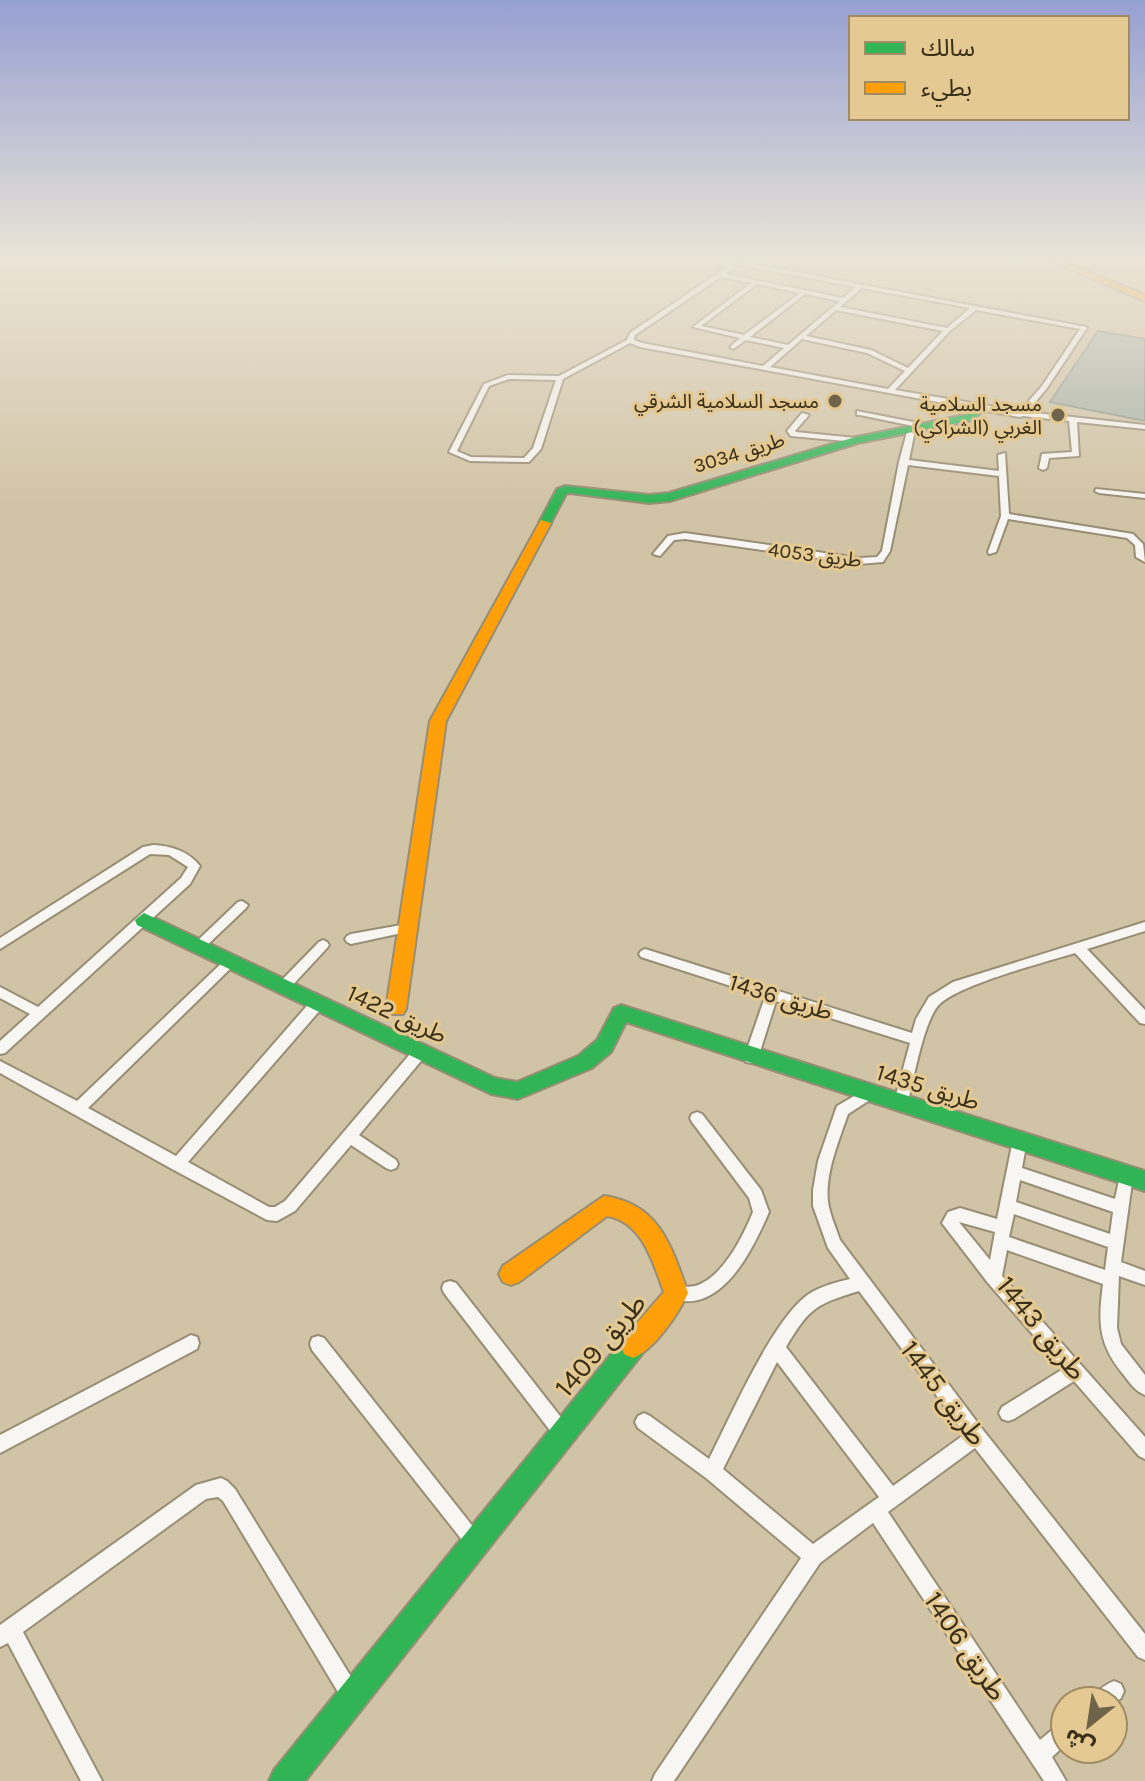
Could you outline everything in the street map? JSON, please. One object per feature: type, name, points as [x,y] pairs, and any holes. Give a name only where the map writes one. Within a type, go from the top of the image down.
[{"type":"street","points":[[560,378],[537,449],[526,460],[470,459],[453,452],[486,385],[508,377],[560,378],[630,341]]},
{"type":"street","points":[[631,341],[1020,415],[1145,427]]},
{"type":"street","points":[[733,347],[740,341]]},
{"type":"street","points":[[763,341],[789,347]]},
{"type":"street","points":[[764,368],[797,341]]},
{"type":"street","points":[[822,341],[869,351],[910,371]]},
{"type":"street","points":[[890,391],[938,341]]},
{"type":"street","points":[[1020,415],[1045,387],[1078,341]]},
{"type":"street","name":"طريق 3034","points":[[407,928],[438,721],[564,490],[649,499],[670,497],[856,440],[969,418],[980,408]]},
{"type":"street","name":"طريق 3034","points":[[860,413],[900,419],[918,429]]},
{"type":"street","points":[[805,415],[791,431],[794,434],[856,440]]},
{"type":"street","points":[[1043,468],[1045,456],[1076,454],[1073,420]]},
{"type":"street","name":"طريق 4053","points":[[657,554],[671,538],[685,536],[859,561],[880,560],[886,551],[903,462],[918,429]]},
{"type":"street","points":[[992,552],[1005,516],[1002,455]]},
{"type":"street","points":[[903,462],[1003,474]]},
{"type":"street","points":[[1099,491],[1145,496]]},
{"type":"street","points":[[1005,516],[1130,536],[1139,544],[1139,555],[1145,559]]},
{"type":"street","points":[[0,944],[147,850],[161,849],[185,858],[194,866],[192,874],[144,920],[0,1049]]},
{"type":"street","points":[[198,947],[242,905]]},
{"type":"street","name":"طريق 1422","points":[[144,920],[491,1086]]},
{"type":"street","points":[[901,1102],[923,1019],[934,1000],[958,985],[1145,926]]},
{"type":"street","points":[[351,939],[407,928],[396,1009]]},
{"type":"street","points":[[283,987],[323,945]]},
{"type":"street","points":[[1078,948],[1145,1019]]},
{"type":"street","name":"طريق 1436","points":[[645,954],[917,1040]]},
{"type":"street","points":[[77,1110],[230,962]]},
{"type":"street","points":[[0,992],[38,1013]]},
{"type":"street","points":[[751,1058],[772,994]]},
{"type":"street","points":[[177,1165],[317,1004]]},
{"type":"street","name":"طريق 1435","points":[[491,1086],[518,1091],[585,1062],[604,1046],[621,1013],[751,1058],[901,1102],[1145,1181]]},
{"type":"street","points":[[0,1066],[177,1165],[267,1213],[277,1214],[290,1206],[421,1051]]},
{"type":"street","points":[[830,1083],[842,1110],[868,1094]]},
{"type":"street","name":"طريق 1445","points":[[842,1110],[825,1161],[821,1206],[833,1243],[977,1436],[1145,1650]]},
{"type":"street","points":[[676,1293],[699,1294],[718,1283],[761,1212],[756,1195],[697,1118]]},
{"type":"street","points":[[349,1136],[391,1164]]},
{"type":"street","name":"طريق 1443","points":[[1020,1140],[994,1278],[1075,1371],[1139,1432],[1145,1450]]},
{"type":"street","points":[[1015,1172],[1121,1208]]},
{"type":"street","points":[[1126,1175],[1107,1326],[1110,1344],[1145,1387]]},
{"type":"street","name":"طريق 1409","points":[[285,1781],[638,1339],[669,1306],[676,1293],[656,1239],[636,1217],[618,1206],[604,1206],[511,1274]]},
{"type":"street","points":[[1008,1206],[1117,1243]]},
{"type":"street","points":[[994,1278],[950,1223],[953,1217],[960,1215],[1112,1274],[1145,1278]]},
{"type":"street","points":[[712,1472],[793,1321],[815,1298],[860,1283]]},
{"type":"street","points":[[450,1288],[563,1434]]},
{"type":"street","points":[[0,1444],[191,1343]]},
{"type":"street","points":[[318,1344],[474,1542]]},
{"type":"street","name":"طريق 1406","points":[[777,1349],[884,1505],[1056,1781]]},
{"type":"street","points":[[1008,1413],[1075,1371]]},
{"type":"street","points":[[644,1422],[712,1472],[813,1556]]},
{"type":"street","points":[[662,1781],[813,1556],[977,1436]]},
{"type":"street","points":[[92,1781],[6,1633],[202,1491],[221,1487],[229,1495],[351,1695]]},
{"type":"street","points":[[1038,1755],[1049,1746]]},
{"type":"building","points":[[1091,341],[1145,341],[1145,421],[1050,402]]},
{"type":"traffic: fast","points":[[545,523],[561,492],[569,489],[649,499],[670,497],[856,440],[969,418],[980,408]]},
{"type":"traffic: fast","points":[[144,920],[491,1086],[518,1091],[585,1062],[604,1046],[621,1013],[1145,1181]]},
{"type":"traffic: fast","points":[[285,1781],[633,1346]]},
{"type":"traffic: slow","points":[[396,1009],[438,721],[545,523]]},
{"type":"traffic: slow","points":[[511,1274],[604,1206],[620,1208],[633,1215],[644,1224],[660,1250],[676,1293],[669,1306],[633,1346]]},
{"type":"place","name":"مسجد السلامية الشرقي","points":[[835,401]]},
{"type":"place","name":"مسجد السلامية الغربي (الشراكي)","points":[[1058,415]]}]
